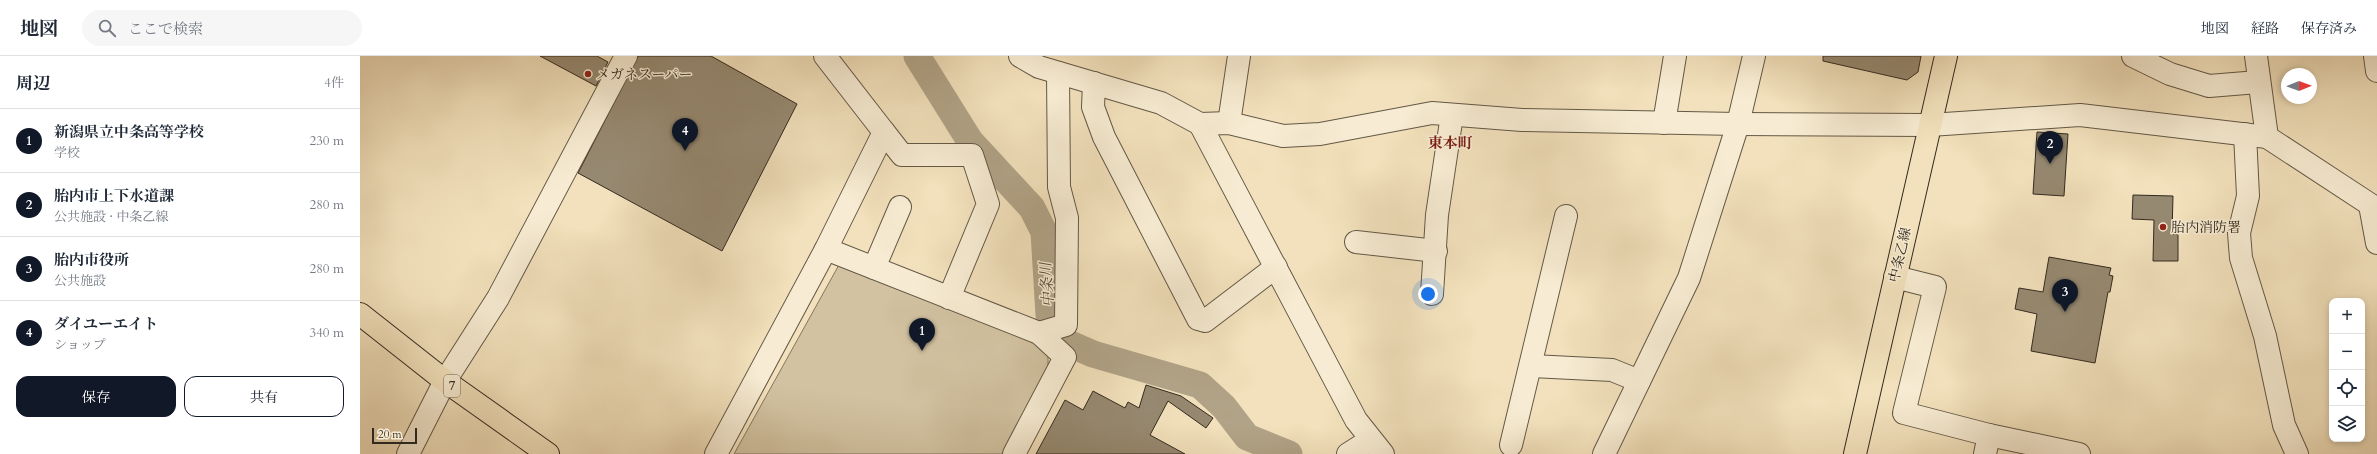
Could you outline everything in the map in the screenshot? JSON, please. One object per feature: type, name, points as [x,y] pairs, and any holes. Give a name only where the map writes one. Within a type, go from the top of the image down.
[{"type":"main road","name":"中条乙線","points":[[1855,454],[1946,56]]},
{"type":"main road","name":"7","points":[[360,314],[445,380],[548,454]]},
{"type":"street","points":[[408,454],[445,380],[498,298],[626,56]]},
{"type":"street","points":[[825,56],[902,155],[972,155],[988,204],[949,298]]},
{"type":"street","points":[[1020,56],[1038,67],[1056,67],[1094,83],[1161,103],[1200,124],[1229,123],[1283,136],[1320,134],[1432,113],[1522,120],[1738,124],[1930,125],[2080,115],[2267,136],[2374,207],[2377,243]]},
{"type":"street","points":[[1229,123],[1239,56]]},
{"type":"street","points":[[1664,122],[1675,56]]},
{"type":"street","points":[[1604,454],[1689,278],[1738,124],[1754,56]]},
{"type":"street","points":[[2133,56],[2170,74],[2210,86],[2258,82]]},
{"type":"street","points":[[2256,56],[2258,82],[2267,136]]},
{"type":"street","points":[[2375,56],[2377,71]]},
{"type":"street","points":[[1039,333],[1066,325],[1067,218],[1059,187],[1056,67]]},
{"type":"street","points":[[1094,83],[1093,107],[1104,137],[1198,319],[1205,321],[1276,267]]},
{"type":"street","points":[[1432,294],[1436,250],[1437,215],[1452,115]]},
{"type":"street","points":[[1200,124],[1356,420],[1376,447],[1348,454]]},
{"type":"street","points":[[716,454],[826,248],[884,132]]},
{"type":"street","points":[[2245,134],[2248,196],[2239,233],[2241,258],[2265,336],[2284,425],[2297,454]]},
{"type":"street","points":[[874,268],[900,207]]},
{"type":"street","points":[[1511,445],[1532,366],[1566,216]]},
{"type":"street","points":[[1356,242],[1436,250]]},
{"type":"street","points":[[826,248],[1039,333],[1065,357],[1014,454]]},
{"type":"street","points":[[1895,277],[1935,287],[1904,413],[1987,445],[2079,454]]},
{"type":"street","points":[[1532,366],[1612,370],[1639,381]]},
{"type":"shaded area","points":[[840,263],[1035,340],[1048,356],[1048,375],[1006,454],[734,454]]},
{"type":"building","name":"メガネスーパー","points":[[540,56],[597,56],[608,62],[596,86]]},
{"type":"building","points":[[638,56],[711,56],[797,104],[722,251],[578,173]]},
{"type":"building","points":[[1823,56],[1921,56],[1918,72],[1907,80],[1823,61]]},
{"type":"building","points":[[2037,132],[2068,134],[2064,196],[2033,194]]},
{"type":"building","name":"胎内消防署","points":[[2133,195],[2173,196],[2172,234],[2178,234],[2178,261],[2153,261],[2154,220],[2132,219]]},
{"type":"building","points":[[2049,257],[2111,268],[2109,275],[2113,276],[2110,292],[2108,292],[2095,363],[2031,351],[2037,314],[2015,309],[2019,288],[2043,292]]},
{"type":"building","points":[[1146,385],[1181,396],[1213,418],[1206,428],[1168,401],[1150,435],[1185,454],[1036,454],[1065,400],[1083,410],[1093,391],[1125,408],[1128,402],[1139,408]]},
{"type":"waterway","name":"中条川","points":[[917,56],[970,141],[1032,208],[1044,232],[1049,315],[1063,341],[1093,354],[1200,385],[1224,407],[1247,437],[1289,454]]},
{"type":"place","name":"メガネスーパー","points":[[588,74]]},
{"type":"place","name":"ダイユーエイト","points":[[685,151]]},
{"type":"place","name":"胎内市上下水道課","points":[[2050,164]]},
{"type":"place","name":"胎内消防署","points":[[2163,227]]},
{"type":"place","name":"胎内市役所","points":[[2065,312]]},
{"type":"place","name":"新潟県立中条高等学校","points":[[922,351]]},
{"type":"district","name":"東本町","points":[[1450,143]]}]
